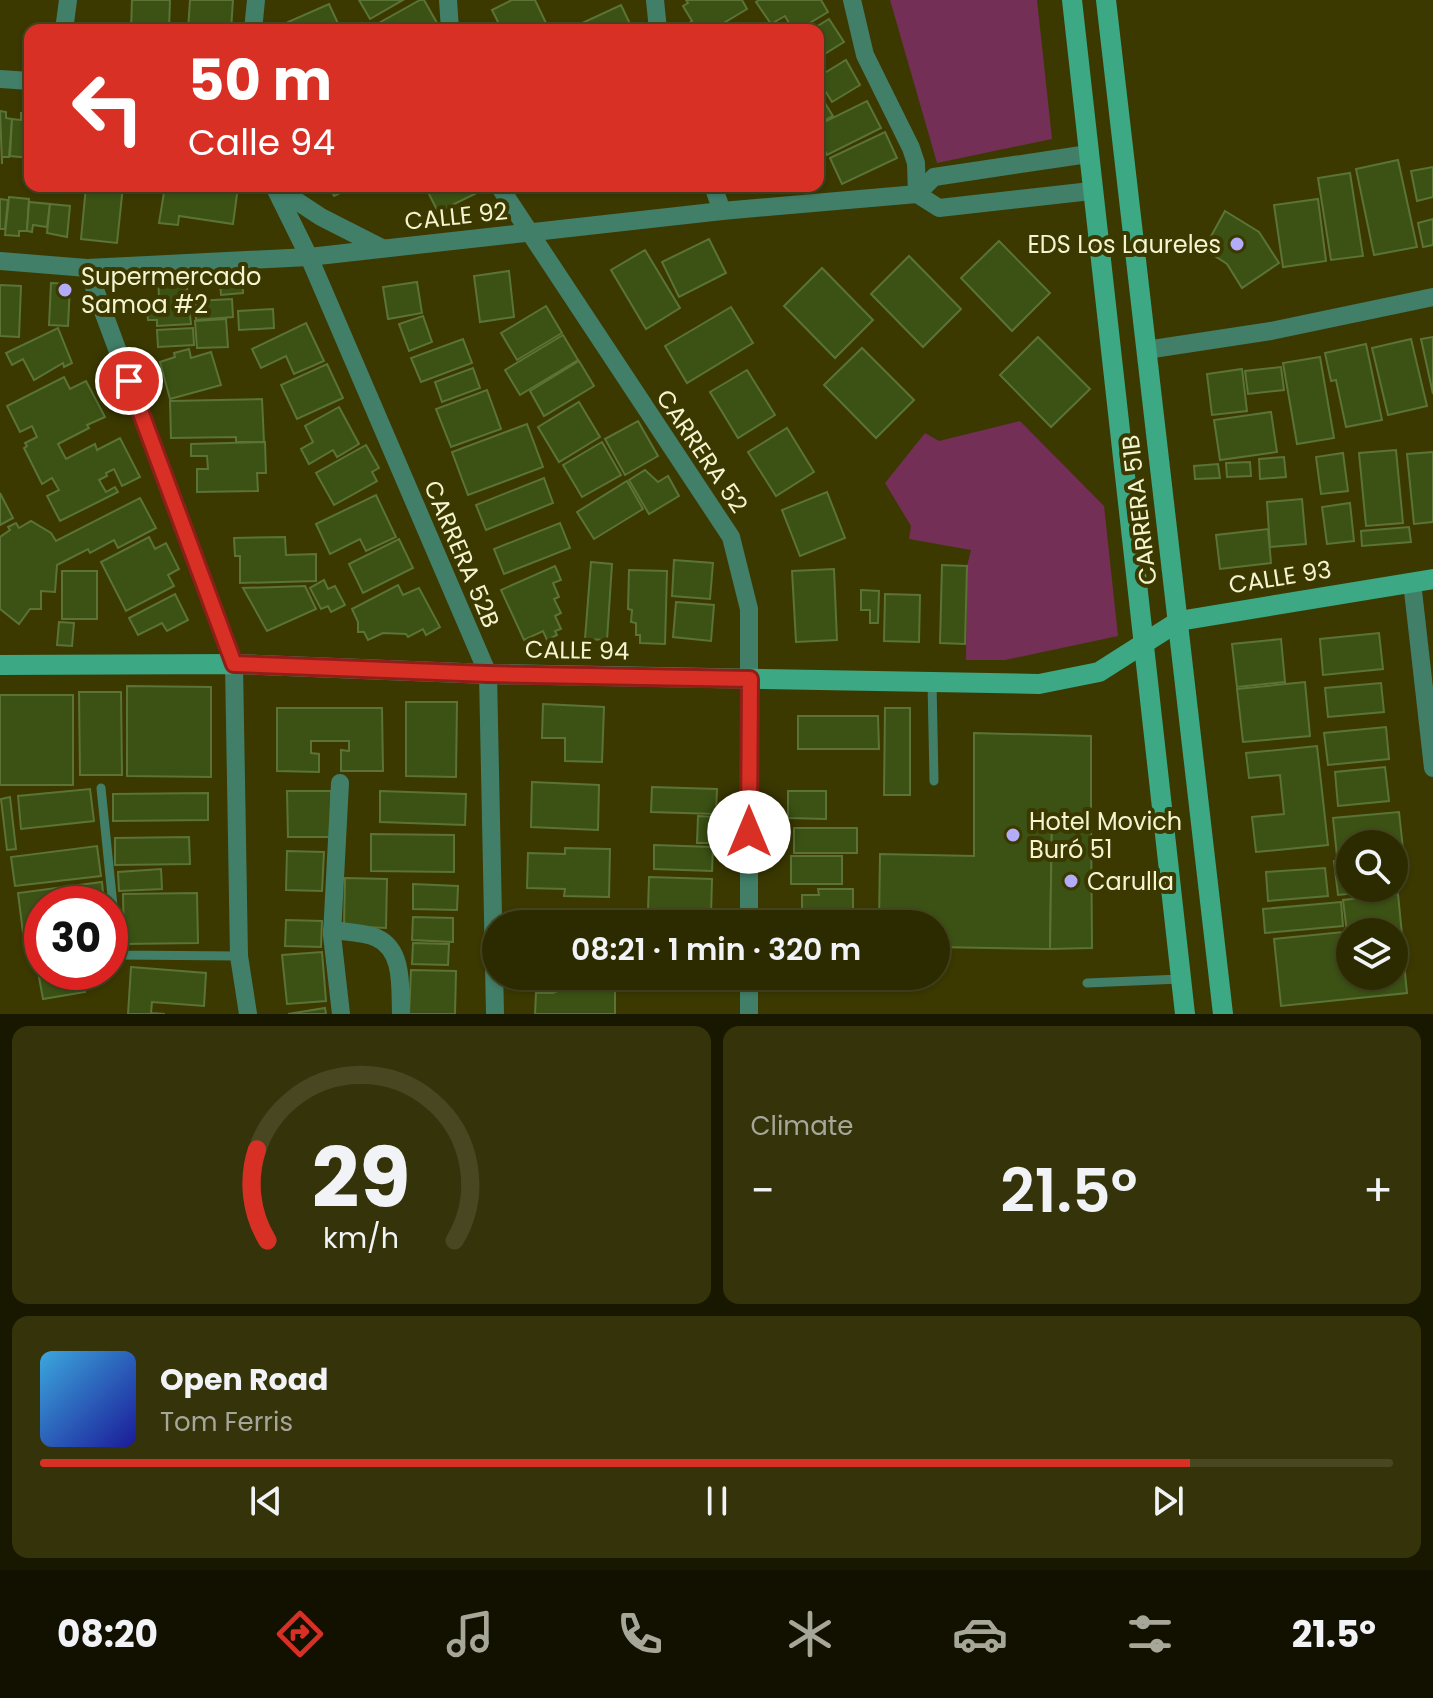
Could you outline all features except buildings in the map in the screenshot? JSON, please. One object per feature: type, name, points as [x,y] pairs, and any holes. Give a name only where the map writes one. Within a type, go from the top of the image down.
[{"type":"main road","name":"CARRERA 51B","points":[[1072,0],[1185,1014]]},
{"type":"main road","name":"CARRERA 51B","points":[[1106,0],[1223,1014]]},
{"type":"main road","name":"CALLE 93","points":[[1143,645],[1179,621],[1423,581]]},
{"type":"main road","name":"CALLE 94","points":[[0,665],[234,664],[488,674],[1039,684],[1099,672],[1143,645]]},
{"type":"street","points":[[65,24],[68,0]]},
{"type":"street","points":[[254,24],[256,0]]},
{"type":"street","points":[[448,0],[450,24]]},
{"type":"street","points":[[655,0],[657,24]]},
{"type":"street","points":[[852,0],[865,55],[916,163],[917,194]]},
{"type":"street","points":[[0,79],[24,81]]},
{"type":"street","name":"CALLE 92","points":[[917,194],[934,177],[1088,154]]},
{"type":"street","name":"CALLE 92","points":[[0,261],[87,268],[309,257],[722,211],[917,194],[939,208],[1091,191]]},
{"type":"street","name":"CARRERA 52B","points":[[277,192],[309,257],[488,674],[495,1014]]},
{"type":"street","points":[[283,192],[321,217],[382,248]]},
{"type":"street","name":"CARRERA 52","points":[[503,192],[731,537],[749,609],[749,910]]},
{"type":"street","points":[[715,192],[722,211]]},
{"type":"street","points":[[87,268],[234,664],[239,956],[248,1014]]},
{"type":"street","points":[[1146,350],[1271,331],[1433,297]]},
{"type":"street","points":[[1423,581],[1433,768]]},
{"type":"street","points":[[340,783],[332,930],[341,1014]]},
{"type":"street","points":[[332,930],[375,937],[389,947],[397,962],[401,1014]]},
{"type":"street","points":[[749,990],[749,1014]]},
{"type":"lane","points":[[932,682],[934,781]]},
{"type":"lane","points":[[101,788],[118,955],[239,956]]},
{"type":"lane","points":[[1087,983],[1180,979]]},
{"type":"shaded area","points":[[890,0],[1037,0],[1052,139],[937,163]]},
{"type":"shaded area","points":[[1020,421],[1104,506],[1118,636],[1005,660],[966,660],[967,566],[971,550],[909,539],[911,526],[885,483],[925,433],[939,441]]},
{"type":"place","name":"EDS Los Laureles","points":[[1237,244]]},
{"type":"place","name":"Supermercado Samoa #2","points":[[65,290]]},
{"type":"place","name":"Hotel Movich Buró 51","points":[[1013,835]]},
{"type":"place","name":"Carulla","points":[[1071,881]]},
{"type":"route","points":[[129,381],[234,664],[488,674],[750,679],[749,832]]}]
